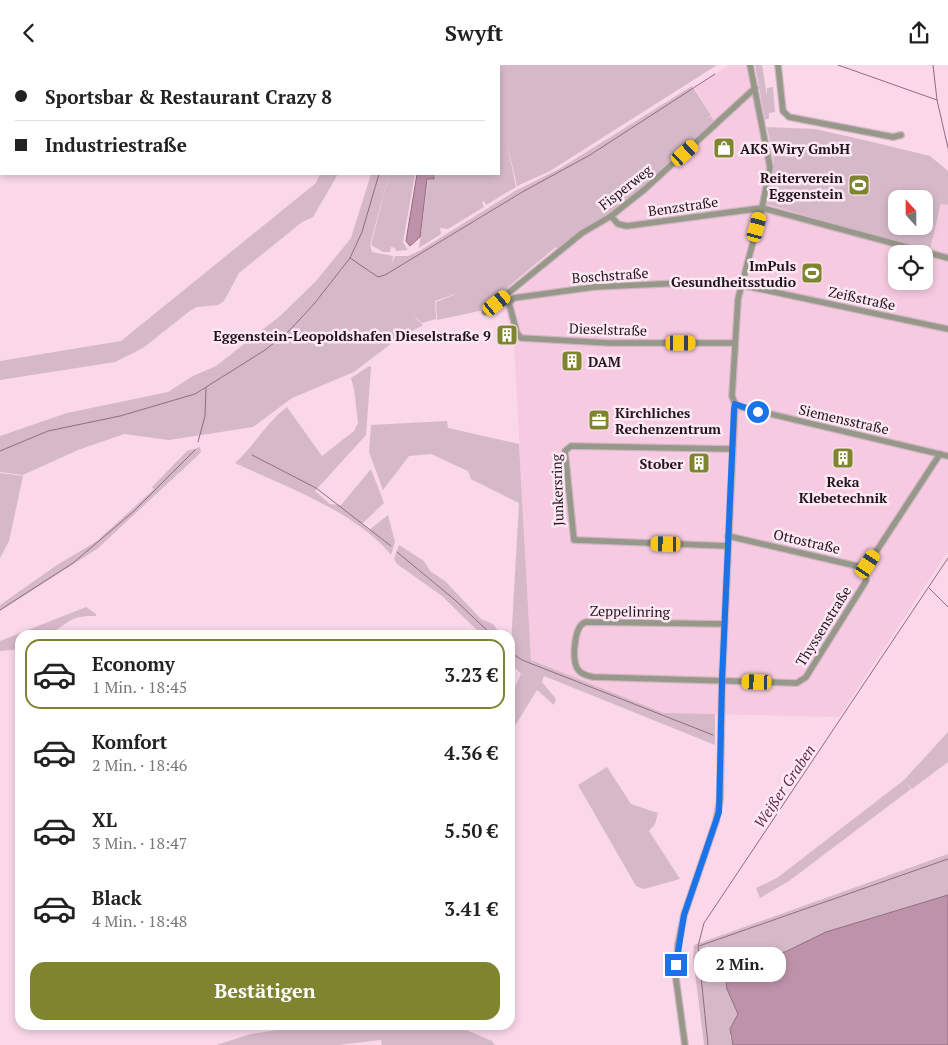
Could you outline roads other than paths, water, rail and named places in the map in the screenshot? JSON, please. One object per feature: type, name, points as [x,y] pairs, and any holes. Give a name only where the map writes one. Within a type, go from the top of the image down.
[{"type":"street","points":[[685,1045],[676,979],[678,944],[684,915],[719,812],[724,624],[735,404],[732,396],[738,299],[762,208],[770,167],[750,65]]},
{"type":"street","points":[[778,65],[783,111],[789,117],[893,137],[901,135]]},
{"type":"street","name":"Fisperweg","points":[[485,312],[582,233],[610,216],[645,189],[755,89]]},
{"type":"street","points":[[762,208],[948,258]]},
{"type":"street","name":"Benzstraße","points":[[610,216],[618,224],[627,226],[762,208]]},
{"type":"street","name":"Boschstraße","points":[[511,300],[594,287],[682,283],[741,285]]},
{"type":"street","name":"Zeißstraße","points":[[741,285],[948,329]]},
{"type":"street","name":"Dieselstraße","points":[[511,300],[509,303],[517,333],[521,338],[609,343],[735,343]]},
{"type":"street","name":"Siemensstraße","points":[[735,404],[948,456]]},
{"type":"street","name":"Junkersring","points":[[728,546],[574,540],[566,451],[570,446],[732,449]]},
{"type":"street","points":[[863,566],[868,564],[940,454]]},
{"type":"street","name":"Ottostraße","points":[[728,536],[863,566]]},
{"type":"street","name":"Thyssenstraße","points":[[722,681],[792,684],[802,680],[866,581],[866,573],[863,566]]},
{"type":"street","name":"Zeppelinring","points":[[722,681],[586,676],[576,666],[576,631],[582,623],[586,622],[724,624]]},
{"type":"waterway","points":[[838,65],[937,100]]},
{"type":"waterway","points":[[933,65],[937,100],[948,148]]},
{"type":"waterway","points":[[350,258],[378,277],[385,275],[524,191],[590,155],[715,74]]},
{"type":"waterway","points":[[0,451],[48,431],[120,416],[195,394],[265,350],[288,332],[314,304],[350,258],[362,232],[379,175]]},
{"type":"waterway","points":[[198,442],[205,416],[206,388]]},
{"type":"waterway","points":[[0,610],[73,563],[134,511],[195,450]]},
{"type":"waterway","points":[[252,455],[316,488],[391,546]]},
{"type":"waterway","points":[[397,552],[455,600],[487,630]]},
{"type":"waterway","name":"Weißer Graben","points":[[708,1045],[698,946],[704,923],[948,558]]},
{"type":"waterway","points":[[929,588],[948,607]]},
{"type":"waterway","points":[[515,655],[522,660],[713,735]]},
{"type":"waterway","points":[[699,946],[948,859]]},
{"type":"place","name":"AKS Wiry GmbH","points":[[724,148]]},
{"type":"place","name":"Reiterverein Eggenstein","points":[[859,185]]},
{"type":"place","name":"ImPuls Gesundheitsstudio","points":[[812,273]]},
{"type":"place","name":"Eggenstein-Leopoldshafen Dieselstraße 9","points":[[507,335]]},
{"type":"place","name":"DAM","points":[[572,361]]},
{"type":"place","name":"Kirchliches Rechenzentrum","points":[[599,420]]},
{"type":"place","name":"Reka Klebetechnik","points":[[843,458]]},
{"type":"place","name":"Stober","points":[[699,463]]}]
